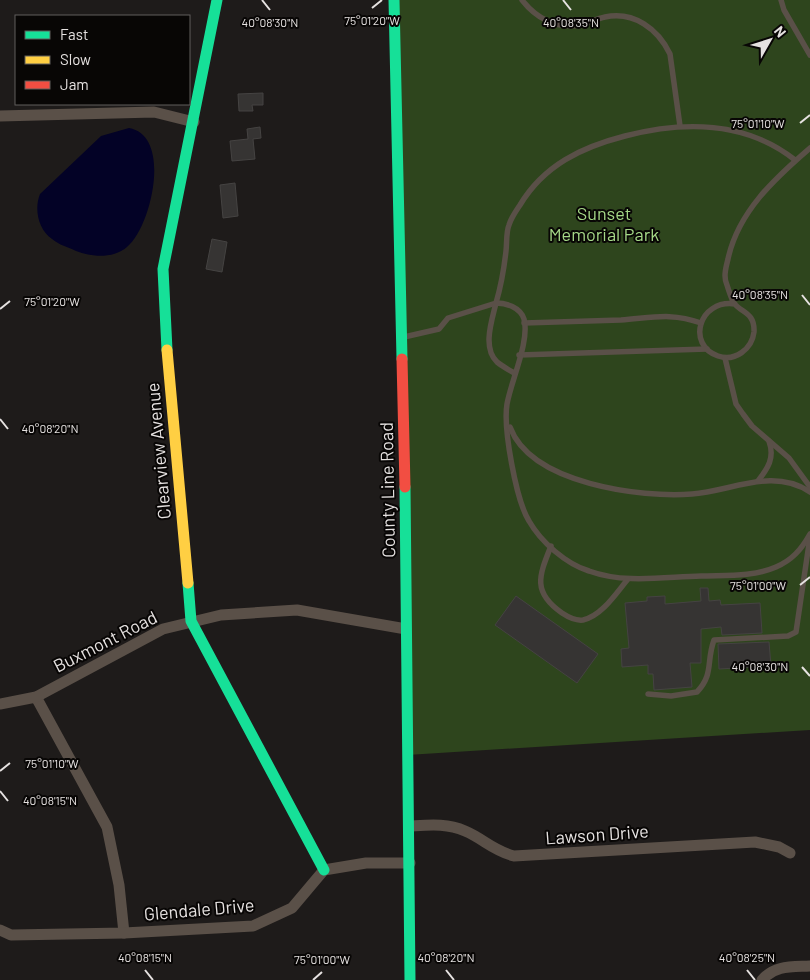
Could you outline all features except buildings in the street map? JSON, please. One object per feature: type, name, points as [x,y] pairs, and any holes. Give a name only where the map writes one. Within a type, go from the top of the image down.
[{"type":"main road","name":"Clearview Avenue","points":[[217,0],[163,269],[167,352],[191,622],[324,870]]},
{"type":"main road","name":"County Line Road","points":[[394,0],[402,337],[407,792],[410,826],[410,980]]},
{"type":"street","points":[[0,116],[154,112],[194,122]]},
{"type":"street","name":"Buxmont Road","points":[[0,704],[36,697],[163,629],[221,615],[297,610],[406,629]]},
{"type":"street","points":[[36,697],[107,827],[119,885],[124,933]]},
{"type":"street","name":"Lawson Drive","points":[[410,826],[451,826],[466,831],[501,852],[514,856],[755,842],[768,843],[790,853]]},
{"type":"street","points":[[324,870],[366,862],[410,863]]},
{"type":"street","name":"Glendale Drive","points":[[0,930],[12,935],[124,933],[253,926],[292,908],[324,870]]},
{"type":"street","points":[[762,980],[769,973],[782,967],[810,966]]},
{"type":"lane","points":[[522,0],[538,16],[553,24],[579,25],[616,16],[640,21],[650,27],[665,44],[670,54],[680,126]]},
{"type":"lane","points":[[781,0],[784,10],[810,55]]},
{"type":"lane","points":[[514,373],[496,360],[489,333],[502,282],[509,225],[525,197],[545,174],[561,161],[591,145],[656,128],[680,126],[713,127],[741,132],[778,147],[795,160]]},
{"type":"lane","points":[[735,304],[725,282],[725,275],[730,247],[736,231],[755,203],[795,160],[810,148]]},
{"type":"lane","points":[[402,337],[439,329],[448,318],[496,303],[508,304],[521,314],[524,323],[523,342],[507,403],[512,467],[518,495],[530,524],[571,563],[586,571],[628,579],[733,574],[766,570],[788,562],[796,555],[810,535]]},
{"type":"lane","points":[[519,355],[707,349],[725,358],[742,353],[752,340],[754,331],[749,314],[735,304],[726,303],[710,309],[701,323],[700,337],[707,349]]},
{"type":"lane","points":[[524,323],[623,320],[664,315],[684,317],[701,323]]},
{"type":"lane","points":[[725,358],[736,404],[752,426],[789,458],[810,487]]},
{"type":"lane","points":[[507,415],[515,437],[537,460],[550,468],[595,486],[617,491],[685,495],[732,488],[758,481],[792,484],[810,492]]},
{"type":"lane","points":[[758,481],[769,467],[773,452],[770,441]]},
{"type":"lane","points":[[648,694],[672,696],[697,692],[707,681],[710,650],[714,640],[788,636],[796,632],[810,535]]},
{"type":"lane","points":[[551,546],[542,568],[541,593],[549,604],[570,618],[582,620],[594,615],[628,579]]},
{"type":"green space","name":"Sunset Memorial Park","points":[[393,0],[810,0],[810,730],[407,755]]},
{"type":"water","points":[[129,128],[143,135],[151,147],[154,164],[154,183],[150,203],[144,222],[136,237],[121,251],[102,256],[82,253],[55,241],[43,230],[38,218],[37,206],[40,194],[101,136]]},
{"type":"traffic: fast","points":[[167,350],[163,269],[217,0]]},
{"type":"traffic: fast","points":[[394,0],[402,359]]},
{"type":"traffic: fast","points":[[405,487],[410,980]]},
{"type":"traffic: fast","points":[[188,583],[191,621],[324,870]]},
{"type":"traffic: slow","points":[[167,350],[188,583]]},
{"type":"traffic: jam","points":[[402,359],[405,487]]}]
